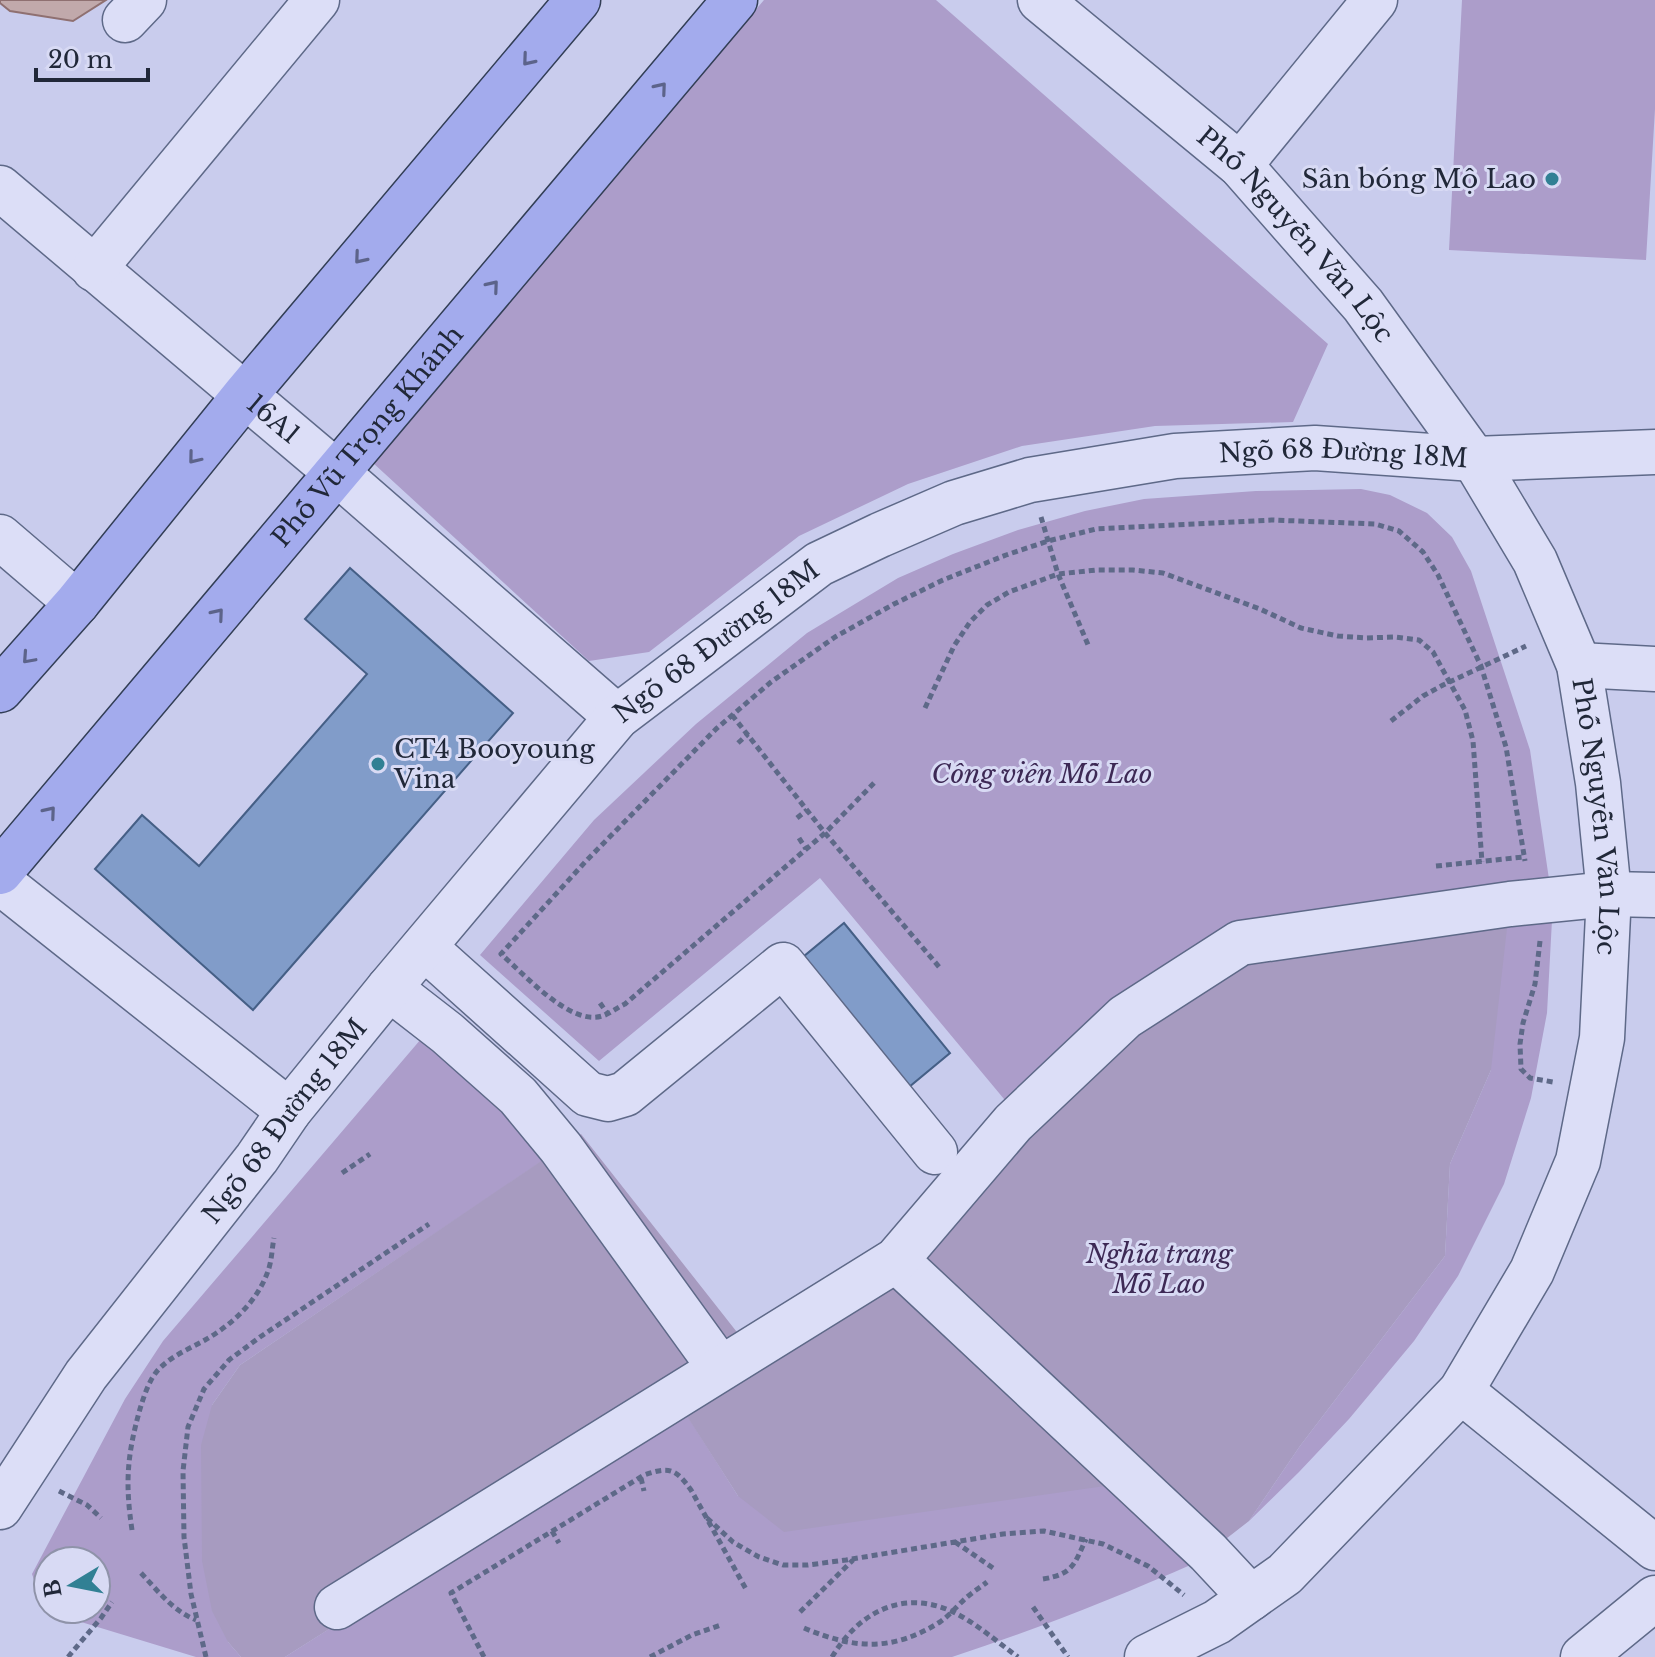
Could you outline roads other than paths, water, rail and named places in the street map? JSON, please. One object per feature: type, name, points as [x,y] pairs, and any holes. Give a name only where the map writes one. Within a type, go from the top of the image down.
[{"type":"main road","points":[[0,690],[77,603],[245,395],[578,0]]},
{"type":"main road","name":"Phố Vũ Trọng Khánh","points":[[0,872],[735,0]]},
{"type":"street","points":[[94,269],[317,0]]},
{"type":"street","name":"Phố Nguyễn Văn Lộc","points":[[1040,0],[1240,165],[1363,305],[1474,459],[1535,561],[1571,647],[1598,783],[1609,894],[1602,1038],[1578,1161],[1532,1271],[1461,1391],[1285,1574],[1234,1610],[1147,1657]]},
{"type":"street","points":[[1240,165],[1375,0]]},
{"type":"street","name":"16A1","points":[[0,188],[336,472],[617,717]]},
{"type":"street","name":"Ngõ 68 Đường 18M","points":[[11,1490],[86,1375],[257,1158],[289,1111],[617,717],[819,564],[954,503],[1030,480],[1175,456],[1315,448],[1474,459],[1655,452]]},
{"type":"street","points":[[0,537],[77,603]]},
{"type":"street","points":[[1571,647],[1655,669]]},
{"type":"street","points":[[0,882],[289,1111]]},
{"type":"street","points":[[337,1607],[896,1260],[1013,1123],[1125,1017],[1240,943],[1538,901],[1609,894],[1655,895]]},
{"type":"street","points":[[424,947],[588,1094],[608,1099],[625,1094],[783,965],[935,1152]]},
{"type":"street","points":[[389,988],[447,1033],[518,1096],[561,1148],[720,1368]]},
{"type":"street","points":[[896,1260],[1208,1552],[1234,1610]]},
{"type":"street","points":[[1461,1391],[1655,1548]]},
{"type":"street","points":[[1583,1657],[1655,1598]]},
{"type":"place","name":"Sân bóng Mộ Lao","points":[[1552,179]]},
{"type":"place","name":"CT4 Booyoung Vina","points":[[378,764]]},
{"type":"park label","name":"Công viên Mỗ Lao","points":[[1042,774]]},
{"type":"park label","name":"Nghĩa trang Mỗ Lao","points":[[1159,1269]]}]
